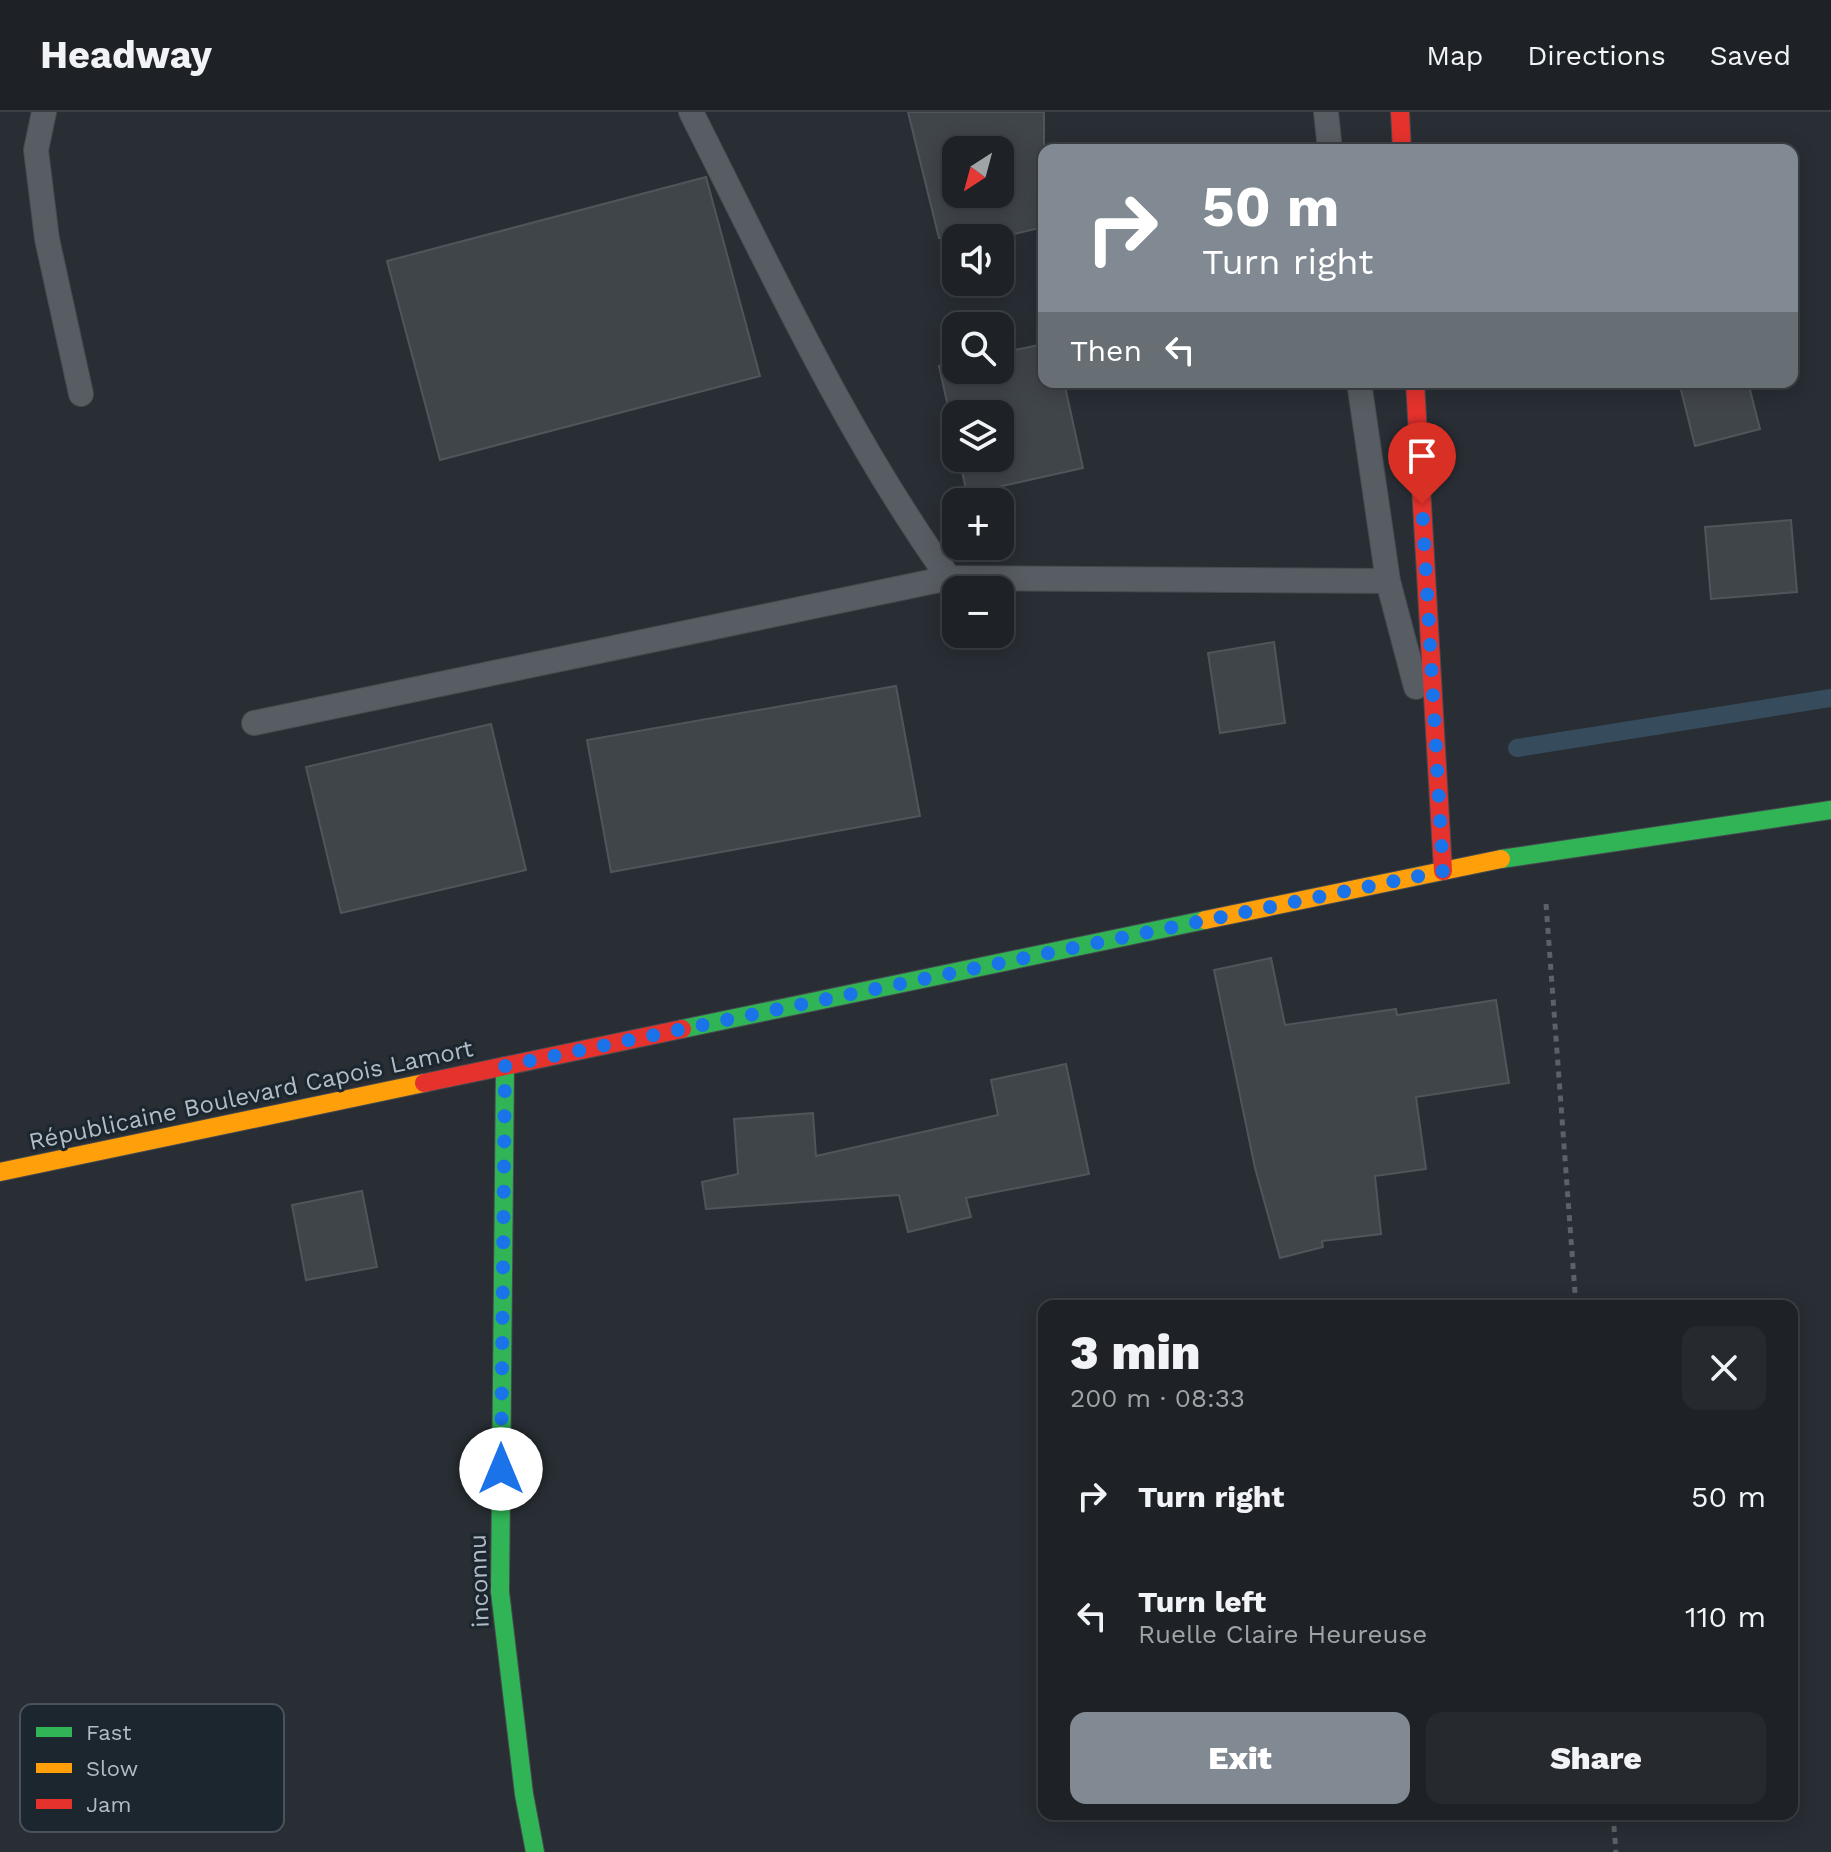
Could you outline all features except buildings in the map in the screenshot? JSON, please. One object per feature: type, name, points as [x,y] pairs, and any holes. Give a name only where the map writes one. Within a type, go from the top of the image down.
[{"type":"street","points":[[1400,112],[1402,144]]},
{"type":"street","points":[[1415,388],[1443,871]]},
{"type":"street","name":"Républicaine Boulevard Capois Lamort","points":[[0,1172],[1443,871],[1831,810]]},
{"type":"street","name":"inconnu","points":[[505,1066],[500,1592],[524,1794],[535,1852]]},
{"type":"lane","points":[[44,112],[36,150],[47,239],[81,394]]},
{"type":"lane","points":[[691,112],[830,382],[902,513],[948,576]]},
{"type":"lane","points":[[1326,112],[1329,144]]},
{"type":"lane","points":[[1360,388],[1388,581],[1415,677],[1443,871]]},
{"type":"lane","points":[[1014,578],[1388,581]]},
{"type":"lane","points":[[254,723],[942,579]]},
{"type":"path","points":[[1543,853],[1576,1300]]},
{"type":"path","points":[[1613,1820],[1616,1852]]},
{"type":"waterway","points":[[1517,748],[1831,698]]},
{"type":"traffic: fast","points":[[1501,859],[1831,810]]},
{"type":"traffic: fast","points":[[682,1029],[1205,920]]},
{"type":"traffic: fast","points":[[505,1066],[500,1592],[524,1794],[535,1852]]},
{"type":"traffic: slow","points":[[1205,920],[1501,859]]},
{"type":"traffic: slow","points":[[0,1172],[424,1083]]},
{"type":"traffic: jam","points":[[1400,112],[1402,144]]},
{"type":"traffic: jam","points":[[1415,388],[1443,871]]},
{"type":"traffic: jam","points":[[424,1083],[682,1029]]},
{"type":"route","points":[[501,1469],[505,1066],[1443,871],[1422,504]]}]
